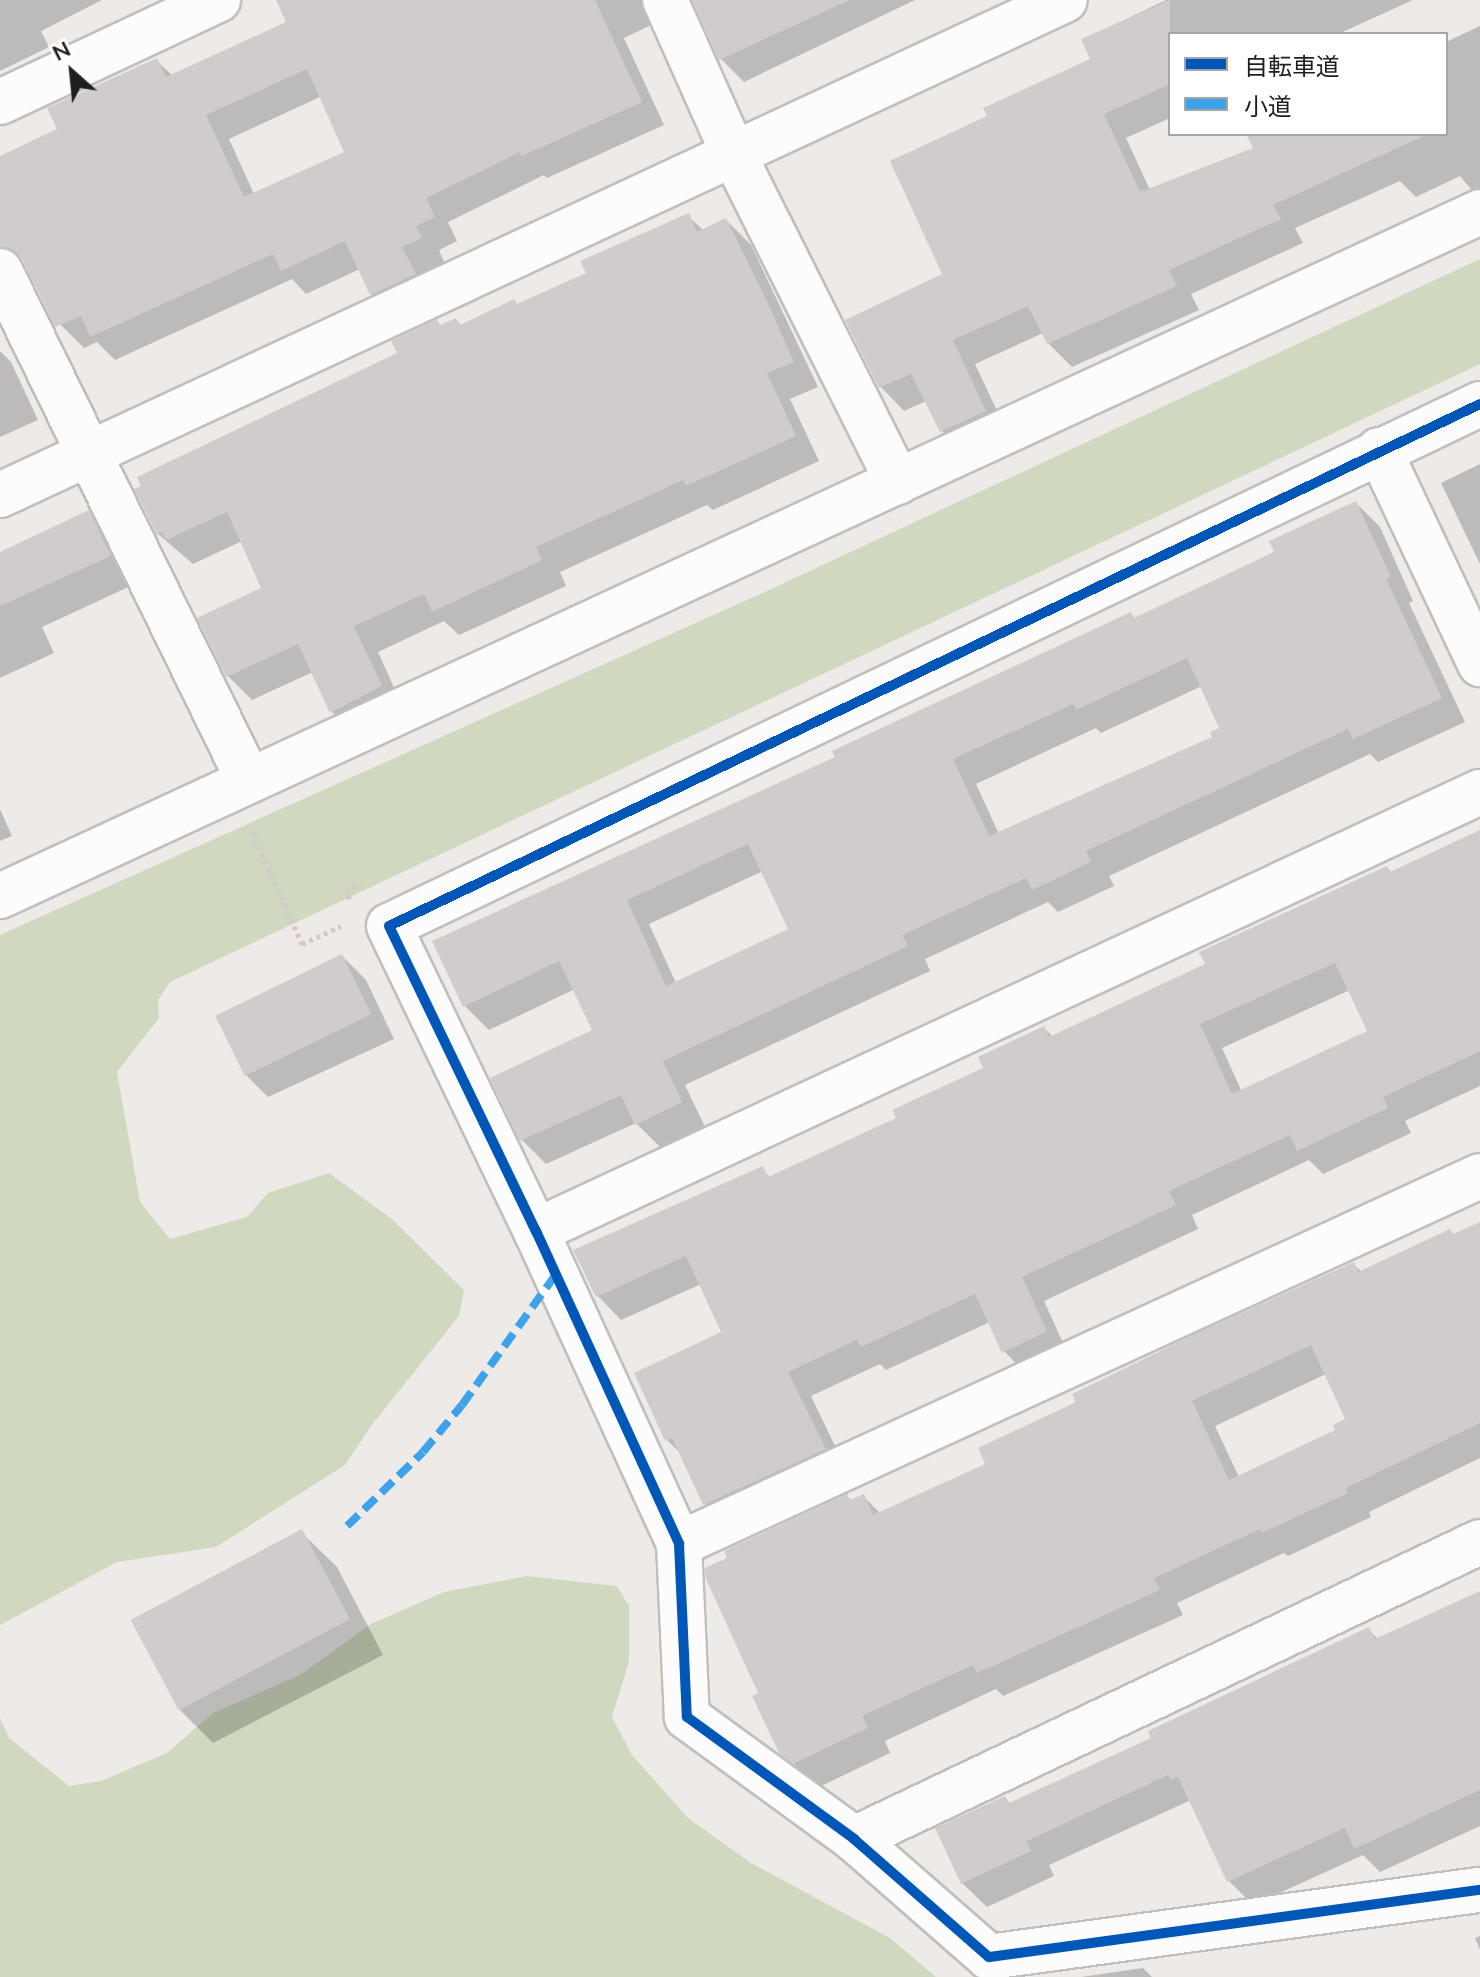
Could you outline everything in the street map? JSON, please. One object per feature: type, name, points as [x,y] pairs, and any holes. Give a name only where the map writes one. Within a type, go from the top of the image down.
[{"type":"street","points":[[0,102],[218,0]]},
{"type":"street","points":[[665,0],[733,153],[898,482]]},
{"type":"street","points":[[0,495],[1065,0]]},
{"type":"street","points":[[0,896],[1480,212]]},
{"type":"street","points":[[0,271],[89,455],[240,783]]},
{"type":"street","points":[[1480,404],[389,926],[536,1231],[679,1544],[687,1717],[854,1839],[989,1957],[1480,1890]]},
{"type":"street","points":[[1379,450],[1480,664]]},
{"type":"street","points":[[536,1231],[1480,792]]},
{"type":"street","points":[[679,1544],[1480,1176]]},
{"type":"street","points":[[854,1839],[1480,1542]]},
{"type":"path","points":[[240,783],[302,944],[360,917],[389,926]]},
{"type":"green space","points":[[1480,259],[1480,364],[170,982],[158,1000],[159,1018],[117,1072],[140,1202],[170,1239],[247,1217],[268,1193],[329,1173],[393,1220],[464,1290],[459,1316],[374,1422],[345,1465],[216,1547],[117,1562],[0,1625],[0,935],[758,595]]},
{"type":"green space","points":[[527,1576],[617,1586],[629,1606],[629,1661],[612,1717],[632,1755],[688,1818],[751,1863],[890,1938],[936,1977],[0,1977],[0,1718],[9,1738],[69,1786],[101,1781],[167,1753],[213,1713],[300,1675],[371,1624],[444,1592]]},
{"type":"building","points":[[276,0],[595,0],[642,102],[522,156],[520,152],[426,198],[435,217],[416,226],[422,238],[402,247],[416,274],[370,295],[345,241],[281,271],[273,254],[90,337],[81,316],[55,327],[22,259],[13,250],[0,246],[0,156],[57,129],[47,108],[157,58],[166,77],[286,22]],"holes":[[[307,69],[344,152],[244,197],[206,115]]]},
{"type":"building","points":[[692,0],[850,0],[719,60]]},
{"type":"building","points":[[1170,0],[1168,85],[1104,114],[1140,192],[1253,148],[1247,136],[1424,136],[1273,205],[1281,219],[1169,270],[1177,286],[1047,344],[1028,306],[953,340],[986,411],[940,432],[911,374],[879,388],[845,320],[942,274],[890,161],[987,116],[983,108],[1090,59],[1081,39]]},
{"type":"building","points":[[689,213],[697,232],[726,218],[765,297],[794,362],[767,373],[796,436],[686,486],[683,480],[536,547],[542,560],[432,612],[424,594],[354,626],[382,686],[330,713],[298,644],[226,677],[197,618],[261,588],[227,512],[166,540],[162,532],[157,535],[134,489],[141,486],[137,477],[397,353],[391,341],[437,319],[440,325],[456,318],[460,325],[514,299],[517,304],[586,273],[580,261]]},
{"type":"building","points":[[1356,501],[1391,577],[1386,579],[1442,698],[1353,739],[1348,729],[1086,851],[1091,862],[1032,890],[1026,878],[902,935],[908,946],[663,1061],[682,1102],[635,1125],[621,1095],[520,1141],[490,1078],[592,1030],[559,961],[463,1007],[432,941],[835,757],[832,751],[1131,612],[1134,618],[1274,552],[1269,541]],"holes":[[[1187,658],[1219,728],[1210,732],[1212,737],[989,836],[953,759],[1073,704],[1076,710]],[[748,844],[788,929],[666,986],[627,900]]]},
{"type":"building","points":[[89,510],[111,556],[0,606],[0,552]]},
{"type":"building","points":[[1480,830],[1480,1051],[1383,1097],[1388,1108],[1297,1151],[1290,1135],[1169,1191],[1176,1205],[1022,1277],[1047,1331],[1002,1353],[975,1294],[861,1347],[857,1340],[788,1372],[826,1449],[703,1505],[672,1438],[665,1441],[634,1373],[721,1332],[686,1256],[596,1297],[573,1250],[763,1166],[768,1177],[896,1118],[892,1110],[983,1068],[978,1057],[1044,1026],[1049,1037],[1205,964],[1199,952],[1387,866],[1390,872]],"holes":[[[1335,963],[1367,1031],[1232,1094],[1200,1024]]]},
{"type":"building","points":[[342,954],[371,1014],[245,1076],[215,1016]]},
{"type":"building","points":[[1480,1222],[1480,1423],[1346,1488],[1348,1493],[1154,1578],[1160,1590],[977,1673],[973,1665],[862,1716],[868,1728],[793,1764],[779,1753],[752,1696],[758,1693],[706,1579],[705,1568],[727,1558],[724,1551],[847,1494],[850,1500],[864,1494],[873,1515],[985,1464],[978,1448],[1076,1402],[1072,1394],[1195,1334],[1354,1262],[1358,1272],[1450,1229],[1453,1234]],"holes":[[[1311,1345],[1345,1419],[1333,1425],[1335,1430],[1229,1480],[1192,1401]]]},
{"type":"building","points":[[302,1529],[350,1619],[179,1710],[131,1620]]},
{"type":"building","points":[[1480,1591],[1480,1790],[1354,1849],[1345,1828],[1227,1882],[1178,1777],[1171,1780],[1168,1775],[1027,1841],[1031,1851],[961,1884],[935,1828],[1005,1796],[1009,1803],[1151,1738],[1148,1731],[1369,1627],[1375,1639]]},
{"type":"marked path","points":[[347,1526],[423,1452],[462,1405],[556,1274]]},
{"type":"cycle path","points":[[1480,404],[389,926],[536,1231],[679,1544],[687,1717],[854,1839],[989,1957],[1480,1890]]}]
